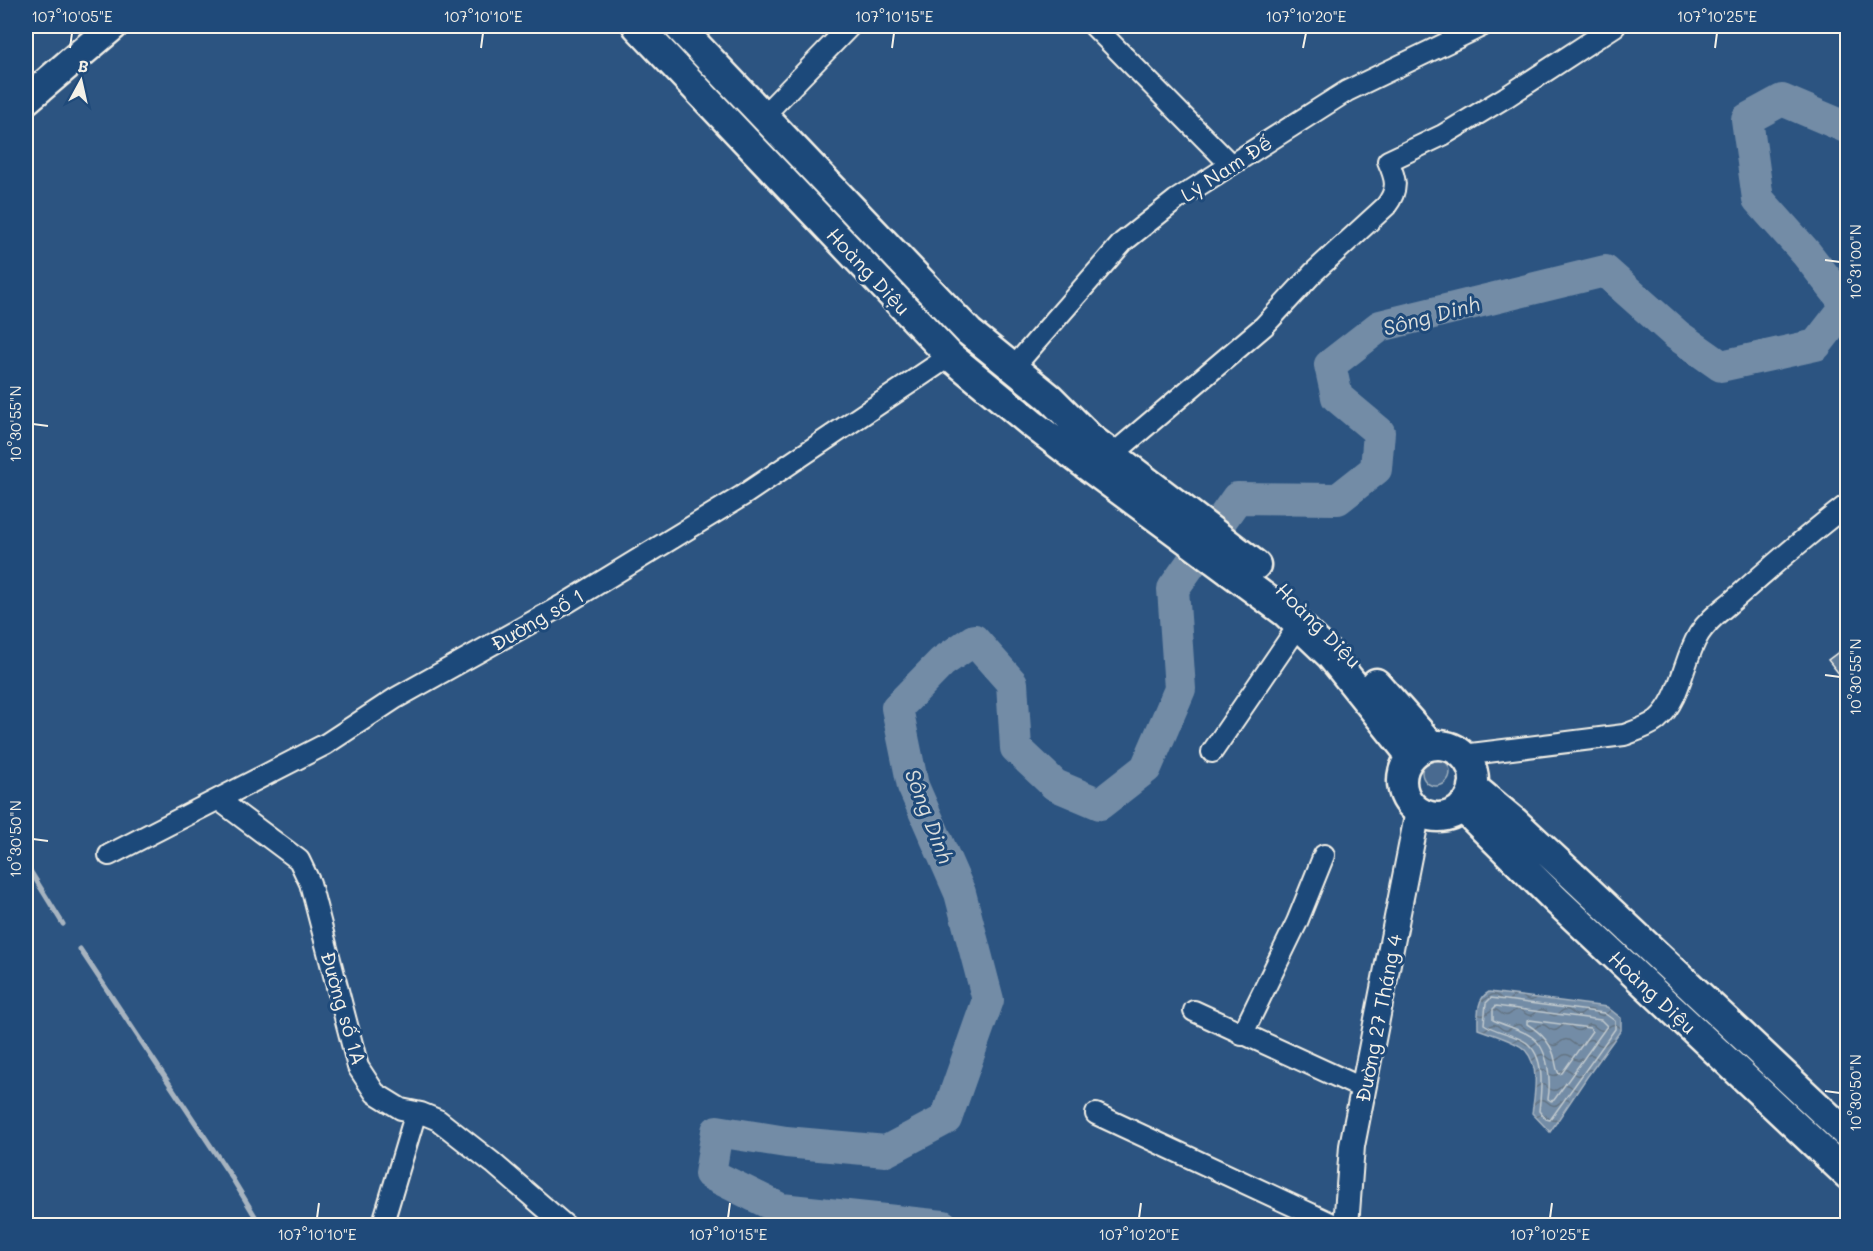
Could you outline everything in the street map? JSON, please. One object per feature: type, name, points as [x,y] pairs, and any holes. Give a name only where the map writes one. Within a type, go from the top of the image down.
[{"type":"main road","points":[[26,100],[113,26]]},
{"type":"main road","name":"Hoàng Diệu","points":[[637,26],[950,356],[1031,423],[1130,484]]},
{"type":"main road","name":"Hoàng Diệu","points":[[678,26],[969,332],[1049,397],[1089,437],[1112,455],[1130,484]]},
{"type":"main road","points":[[724,117],[755,106]]},
{"type":"main road","points":[[1130,484],[1246,570]]},
{"type":"main road","name":"Hoàng Diệu","points":[[1246,570],[1421,751]]},
{"type":"main road","name":"Hoàng Diệu","points":[[1246,570],[1303,604],[1327,627],[1421,751]]},
{"type":"main road","points":[[1443,745],[1454,748],[1463,755],[1470,765],[1473,776],[1468,797],[1452,814],[1441,817],[1429,816],[1410,804],[1401,785],[1405,765],[1421,751],[1443,745]]},
{"type":"main road","name":"Hoàng Diệu","points":[[1468,797],[1515,822],[1848,1134]]},
{"type":"main road","name":"Hoàng Diệu","points":[[1468,797],[1556,900],[1848,1175]]},
{"type":"street","points":[[755,106],[850,26]]},
{"type":"street","points":[[1094,26],[1231,165]]},
{"type":"street","name":"Lý Nam Đế","points":[[1013,368],[1123,242],[1176,200],[1347,91],[1482,26]]},
{"type":"street","points":[[1112,455],[1264,326],[1314,272],[1386,206],[1396,186],[1388,161],[1443,135],[1615,26]]},
{"type":"street","name":"Đường số 1","points":[[109,855],[219,801],[326,744],[396,698],[568,602],[742,496],[950,356]]},
{"type":"street","points":[[1463,755],[1624,735],[1644,728],[1666,709],[1674,695],[1690,649],[1710,620],[1804,538],[1848,504]]},
{"type":"street","points":[[1212,752],[1299,625]]},
{"type":"street","name":"Đường số 1A","points":[[219,801],[300,860],[310,883],[358,1067],[375,1093],[401,1109],[438,1120],[493,1163],[566,1226]]},
{"type":"street","name":"Đường 27 Tháng 4","points":[[1346,1226],[1352,1146],[1418,811]]},
{"type":"street","points":[[1242,1035],[1297,922],[1324,855]]},
{"type":"street","points":[[1194,1011],[1364,1089]]},
{"type":"street","points":[[382,1226],[416,1112]]},
{"type":"street","points":[[1096,1114],[1337,1226]]},
{"type":"shaded area","points":[[1436,758],[1446,762],[1450,772],[1446,782],[1436,786],[1426,782],[1422,772],[1426,762]]},
{"type":"water","points":[[1489,992],[1607,1007],[1621,1018],[1621,1030],[1550,1132],[1532,1113],[1535,1072],[1530,1056],[1516,1044],[1478,1029],[1480,1003]]},
{"type":"building","points":[[1848,645],[1848,685],[1828,660]]},
{"type":"waterway","name":"Sông Dinh","points":[[943,1226],[781,1209],[710,1174],[717,1131],[786,1142],[886,1151],[946,1119],[988,1000],[960,893],[913,786],[897,708],[942,662],[974,640],[1012,683],[1016,748],[1055,785],[1100,804],[1146,768],[1180,689],[1173,589],[1237,498],[1338,499],[1376,469],[1379,432],[1337,397],[1330,365],[1380,326],[1605,271],[1677,335],[1721,366],[1816,345],[1847,305],[1806,253],[1758,199],[1747,119],[1782,100],[1848,128]]},
{"type":"waterway","points":[[26,703],[30,720],[26,737]]},
{"type":"waterway","points":[[26,864],[63,924]]},
{"type":"waterway","points":[[80,949],[232,1178],[261,1226]]}]
